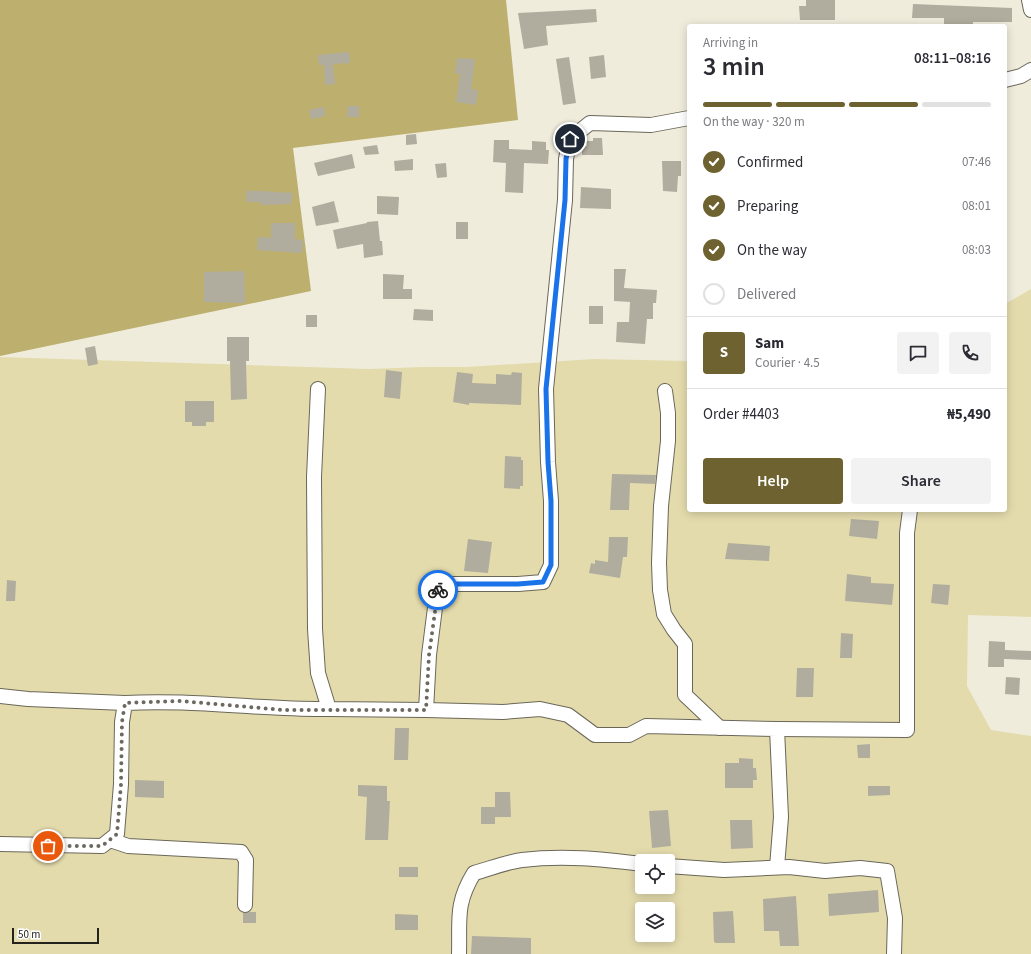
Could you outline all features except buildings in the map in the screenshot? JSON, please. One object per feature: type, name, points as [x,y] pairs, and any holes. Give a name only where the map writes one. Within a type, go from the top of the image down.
[{"type":"street","points":[[1029,0],[1031,10]]},
{"type":"street","points":[[1007,80],[1021,76],[1031,70]]},
{"type":"street","points":[[426,710],[429,655],[438,584],[518,584],[543,582],[551,565],[551,501],[548,462],[546,389],[565,200],[566,159],[570,139],[590,123],[651,125],[687,118]]},
{"type":"street","points":[[318,389],[314,477],[315,629],[318,673],[329,709]]},
{"type":"street","points":[[665,391],[668,413],[668,441],[661,506],[659,563],[660,590],[664,614],[685,644],[685,695],[720,728]]},
{"type":"street","points":[[0,696],[28,700],[94,700],[125,703],[181,701],[284,710],[329,709],[503,712],[540,709],[568,716],[594,735],[629,735],[646,726],[907,730],[907,533],[910,512]]},
{"type":"street","points":[[0,844],[102,846],[117,834],[122,757],[122,722],[125,703]]},
{"type":"street","points":[[777,729],[781,817],[777,867]]},
{"type":"street","points":[[110,840],[128,846],[242,852],[246,860],[245,906]]},
{"type":"street","points":[[459,954],[458,914],[464,890],[474,873],[520,860],[550,858],[580,857],[635,863]]},
{"type":"street","points":[[675,866],[724,870],[777,867],[825,871],[860,868],[887,871],[895,918],[894,954]]},
{"type":"shaded area","points":[[0,0],[506,0],[518,120],[293,148],[311,291],[0,356]]},
{"type":"shaded area","points":[[1031,289],[1031,617],[968,615],[967,686],[991,730],[1031,736],[1031,954],[0,954],[0,357],[369,369],[466,367],[594,359],[687,361],[687,512],[1007,512],[1007,303]]},
{"type":"way so far","points":[[48,846],[102,846],[117,834],[121,784],[122,722],[125,703],[181,701],[284,710],[426,710],[425,696],[429,655],[438,590]]},
{"type":"route","points":[[438,590],[438,584],[518,584],[543,582],[551,565],[551,501],[548,462],[546,389],[565,200],[566,159],[570,139]]}]
